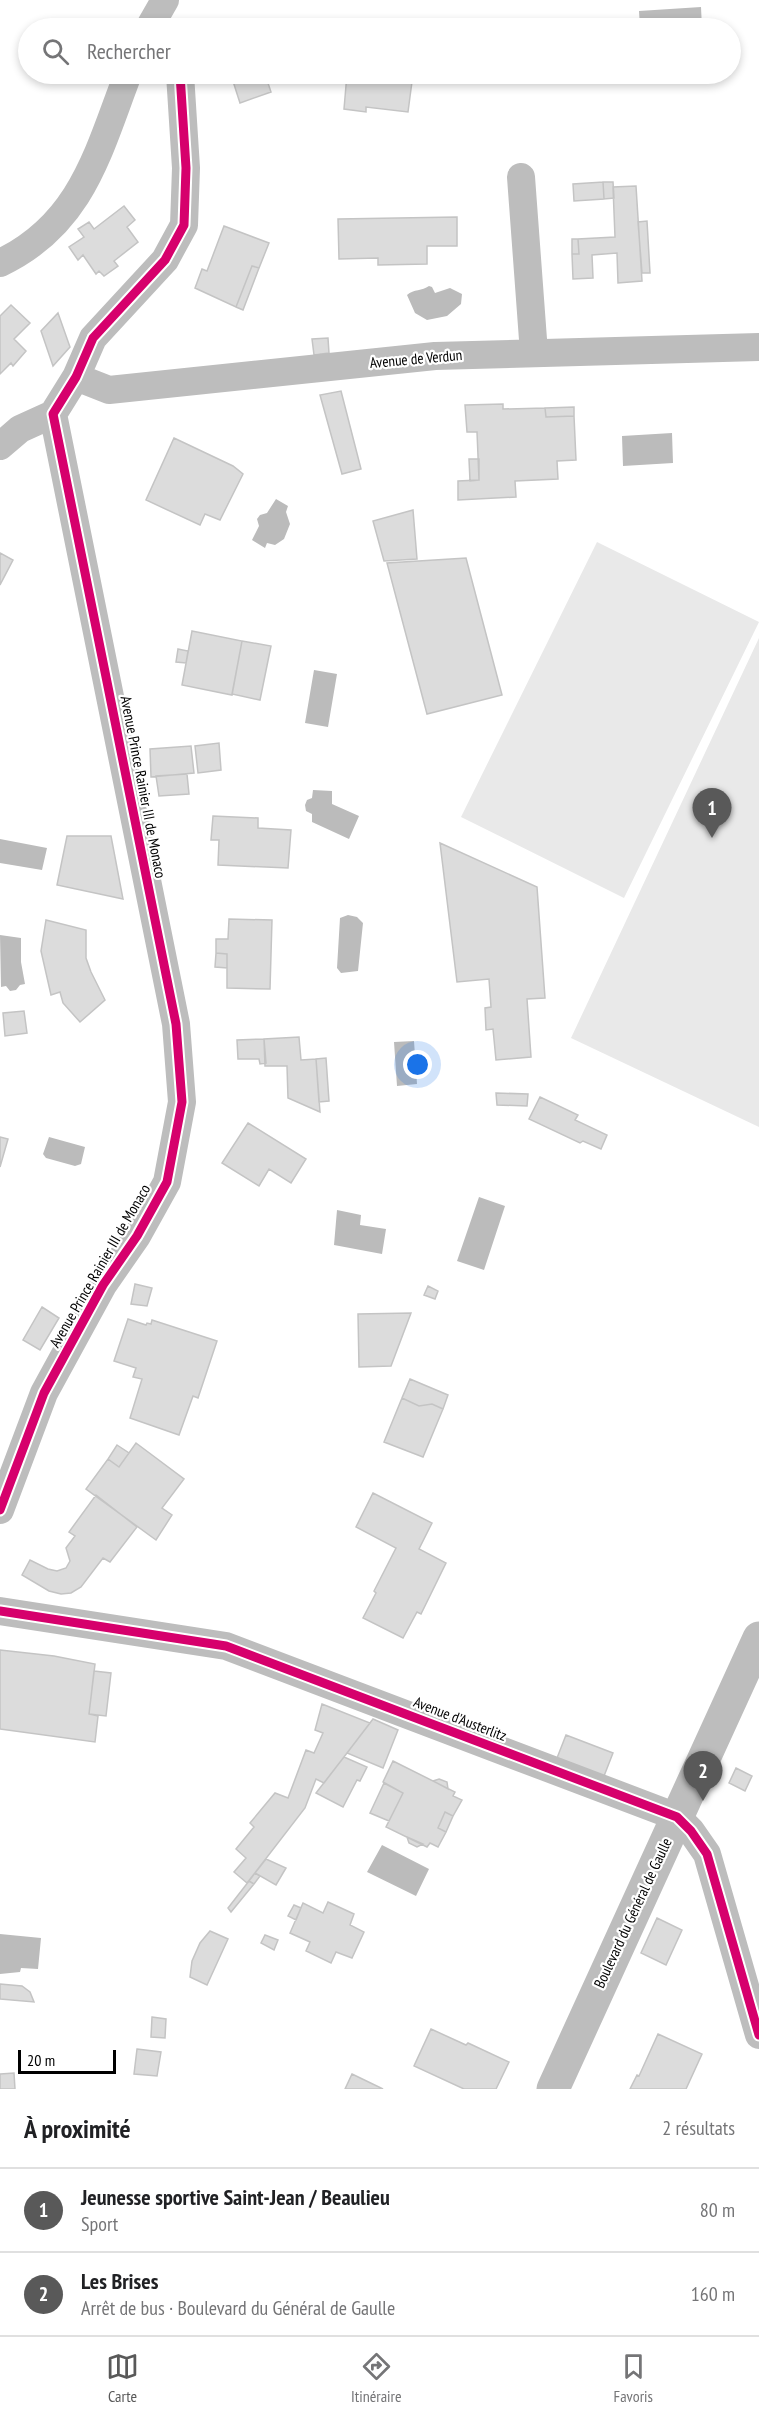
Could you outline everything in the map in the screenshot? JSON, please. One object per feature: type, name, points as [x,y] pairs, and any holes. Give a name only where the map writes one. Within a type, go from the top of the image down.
[{"type":"street","points":[[0,263],[22,253],[62,218],[89,175],[124,84]]},
{"type":"street","points":[[0,446],[20,429],[53,414],[76,377],[93,338],[165,260],[184,225],[186,168],[181,84]]},
{"type":"street","points":[[521,177],[534,353]]},
{"type":"street","name":"Avenue de Verdun","points":[[76,377],[109,390],[435,356],[759,347]]},
{"type":"street","name":"Avenue Prince Rainier III de Monaco","points":[[0,1510],[44,1394],[103,1285],[137,1236],[166,1182],[182,1102],[176,1024],[53,414]]},
{"type":"street","name":"Avenue d'Austerlitz","points":[[0,1611],[226,1646],[677,1817],[691,1831],[707,1854],[759,2035]]},
{"type":"street","name":"Boulevard du Général de Gaulle","points":[[553,2089],[759,1638]]},
{"type":"shaded area","points":[[701,7],[702,18],[639,18],[639,11]]},
{"type":"shaded area","points":[[429,286],[435,293],[450,288],[462,294],[461,304],[447,316],[427,320],[415,313],[407,295]]},
{"type":"shaded area","points":[[672,433],[673,463],[623,466],[622,436]]},
{"type":"shaded area","points":[[276,499],[288,506],[286,512],[290,524],[284,539],[275,545],[267,543],[265,548],[252,540],[259,526],[257,519],[260,515],[267,513]]},
{"type":"shaded area","points":[[597,542],[759,622],[624,898],[461,817]]},
{"type":"shaded area","points":[[759,638],[759,1127],[571,1038]]},
{"type":"shaded area","points":[[314,670],[337,674],[328,727],[305,723]]},
{"type":"shaded area","points":[[313,790],[332,791],[332,804],[359,816],[349,839],[312,822],[312,814],[306,811],[305,805],[307,800],[312,798]]},
{"type":"shaded area","points":[[0,839],[47,848],[42,870],[0,863]]},
{"type":"shaded area","points":[[348,915],[357,917],[363,923],[358,971],[341,973],[337,968],[340,918]]},
{"type":"shaded area","points":[[0,935],[21,938],[21,962],[25,984],[20,985],[16,990],[10,991],[6,986],[1,987]]},
{"type":"shaded area","points":[[414,1041],[417,1084],[397,1086],[394,1042]]},
{"type":"shaded area","points":[[49,1137],[85,1147],[81,1164],[75,1166],[46,1158],[43,1154]]},
{"type":"shaded area","points":[[479,1197],[505,1206],[484,1270],[457,1261]]},
{"type":"shaded area","points":[[337,1210],[361,1215],[360,1225],[386,1229],[382,1254],[334,1245]]},
{"type":"shaded area","points":[[382,1845],[429,1869],[416,1896],[367,1872]]},
{"type":"shaded area","points":[[0,1934],[41,1938],[38,1969],[21,1968],[20,1972],[0,1974]]},
{"type":"building","points":[[234,84],[268,84],[271,92],[240,103]]},
{"type":"building","points":[[346,84],[412,84],[408,112],[366,107],[366,112],[344,109]]},
{"type":"building","points":[[603,182],[604,199],[574,201],[573,184]]},
{"type":"building","points":[[603,182],[613,182],[614,198],[604,199]]},
{"type":"building","points":[[636,186],[642,281],[618,283],[617,253],[592,255],[593,278],[573,279],[572,254],[579,254],[578,239],[615,237],[613,187]]},
{"type":"building","points":[[124,206],[135,220],[127,227],[138,242],[114,261],[118,266],[104,276],[99,271],[96,274],[83,255],[78,260],[69,247],[84,237],[78,229],[89,222],[94,229]]},
{"type":"building","points":[[457,217],[457,246],[427,246],[427,264],[378,265],[378,258],[339,259],[338,219]]},
{"type":"building","points":[[647,221],[650,273],[642,273],[638,222]]},
{"type":"building","points":[[224,226],[269,243],[259,268],[252,266],[236,307],[195,288],[202,269],[207,271]]},
{"type":"building","points":[[572,239],[578,239],[579,254],[572,254]]},
{"type":"building","points":[[252,266],[259,268],[243,310],[236,307]]},
{"type":"building","points":[[11,305],[30,323],[14,339],[26,351],[13,366],[11,363],[0,374],[0,316]]},
{"type":"building","points":[[58,313],[70,347],[53,366],[41,331]]},
{"type":"building","points":[[328,338],[329,353],[314,355],[312,339]]},
{"type":"building","points":[[341,391],[361,469],[342,474],[320,395]]},
{"type":"building","points":[[503,404],[503,409],[545,408],[546,417],[574,416],[576,460],[557,461],[558,479],[515,481],[516,497],[458,500],[458,481],[479,480],[477,432],[467,432],[465,405]]},
{"type":"building","points":[[574,407],[574,416],[546,417],[545,408]]},
{"type":"building","points":[[174,438],[233,466],[243,474],[220,520],[205,514],[200,525],[146,500]]},
{"type":"building","points":[[469,459],[479,459],[479,480],[470,481]]},
{"type":"building","points":[[413,510],[417,559],[384,561],[373,521]]},
{"type":"building","points":[[0,553],[13,560],[0,585]]},
{"type":"building","points":[[466,558],[502,695],[427,714],[387,563]]},
{"type":"building","points":[[192,631],[242,641],[232,695],[182,685]]},
{"type":"building","points":[[242,641],[271,646],[260,700],[232,694]]},
{"type":"building","points":[[178,649],[188,651],[186,663],[176,662]]},
{"type":"building","points":[[219,743],[221,770],[198,773],[195,746]]},
{"type":"building","points":[[191,746],[194,773],[151,777],[150,749]]},
{"type":"building","points":[[187,774],[189,794],[159,796],[156,776]]},
{"type":"building","points":[[213,816],[258,818],[258,828],[291,830],[288,868],[218,865],[219,840],[211,840]]},
{"type":"building","points":[[67,836],[111,836],[123,899],[57,885]]},
{"type":"building","points":[[440,843],[537,887],[545,998],[527,999],[531,1057],[496,1060],[493,1029],[486,1030],[485,1008],[491,1007],[489,979],[457,982]]},
{"type":"building","points":[[229,919],[272,920],[270,989],[227,988],[227,954],[216,953],[216,939],[228,939]]},
{"type":"building","points":[[46,920],[86,930],[86,958],[105,1000],[80,1022],[63,1003],[60,992],[51,995],[41,951]]},
{"type":"building","points":[[216,953],[227,954],[227,968],[215,967]]},
{"type":"building","points":[[24,1011],[27,1033],[5,1036],[3,1013]]},
{"type":"building","points":[[299,1037],[301,1060],[316,1059],[320,1112],[288,1098],[287,1066],[265,1066],[264,1039]]},
{"type":"building","points":[[264,1039],[266,1063],[260,1064],[259,1059],[238,1059],[237,1040]]},
{"type":"building","points":[[326,1058],[329,1101],[319,1102],[316,1059]]},
{"type":"building","points":[[496,1093],[528,1094],[527,1106],[497,1105]]},
{"type":"building","points":[[540,1097],[578,1115],[575,1120],[607,1135],[601,1149],[583,1141],[580,1143],[529,1119]]},
{"type":"building","points":[[248,1123],[306,1159],[291,1183],[269,1169],[259,1186],[222,1163]]},
{"type":"building","points":[[0,1137],[8,1139],[0,1167]]},
{"type":"building","points":[[135,1284],[152,1288],[147,1306],[131,1304]]},
{"type":"building","points":[[428,1286],[438,1291],[435,1299],[424,1295]]},
{"type":"building","points":[[42,1307],[59,1318],[40,1350],[23,1340]]},
{"type":"building","points":[[411,1313],[391,1366],[359,1367],[358,1314]]},
{"type":"building","points":[[128,1319],[146,1325],[151,1324],[152,1320],[217,1341],[198,1398],[193,1396],[179,1435],[130,1418],[142,1379],[133,1377],[136,1368],[114,1361]]},
{"type":"building","points":[[410,1379],[448,1395],[443,1409],[432,1404],[419,1406],[402,1398]]},
{"type":"building","points":[[402,1398],[419,1406],[432,1404],[443,1409],[423,1457],[384,1442]]},
{"type":"building","points":[[136,1443],[184,1479],[162,1508],[172,1515],[156,1540],[86,1489],[108,1459],[119,1467]]},
{"type":"building","points":[[117,1445],[129,1453],[119,1467],[108,1459]]},
{"type":"building","points":[[373,1493],[432,1523],[419,1549],[446,1563],[421,1614],[417,1612],[403,1638],[363,1618],[396,1548],[356,1527]]},
{"type":"building","points":[[96,1495],[137,1527],[110,1562],[103,1558],[81,1587],[71,1593],[61,1594],[49,1591],[22,1575],[30,1560],[57,1571],[66,1568],[70,1561],[66,1548],[75,1536],[69,1532]]},
{"type":"building","points":[[0,1650],[54,1656],[95,1664],[89,1714],[98,1716],[95,1742],[0,1729]]},
{"type":"building","points":[[94,1671],[111,1673],[106,1716],[89,1714]]},
{"type":"building","points":[[322,1704],[370,1723],[324,1783],[316,1779],[305,1808],[247,1883],[234,1872],[246,1858],[236,1849],[254,1827],[250,1823],[275,1793],[288,1798],[306,1750],[314,1753],[323,1733],[315,1730]]},
{"type":"building","points":[[373,1719],[398,1730],[383,1768],[347,1753]]},
{"type":"building","points":[[566,1735],[613,1753],[604,1776],[557,1758]]},
{"type":"building","points":[[344,1757],[367,1767],[360,1781],[357,1780],[343,1807],[316,1793]]},
{"type":"building","points":[[393,1761],[455,1792],[453,1796],[462,1800],[453,1816],[445,1812],[438,1828],[446,1832],[438,1847],[430,1843],[427,1847],[386,1827],[403,1793],[383,1782]]},
{"type":"building","points":[[736,1768],[752,1776],[745,1791],[729,1783]]},
{"type":"building","points":[[439,1779],[447,1782],[448,1789],[433,1781]]},
{"type":"building","points":[[384,1783],[403,1793],[389,1821],[370,1813]]},
{"type":"building","points":[[445,1812],[453,1816],[446,1832],[438,1828]]},
{"type":"building","points":[[407,1837],[423,1844],[417,1847],[409,1843]]},
{"type":"building","points":[[266,1859],[286,1868],[276,1885],[255,1873]]},
{"type":"building","points":[[255,1873],[260,1876],[254,1884],[249,1881]]},
{"type":"building","points":[[249,1881],[254,1884],[231,1912],[228,1908]]},
{"type":"building","points":[[328,1902],[354,1914],[350,1925],[364,1932],[352,1958],[336,1952],[331,1963],[306,1951],[310,1942],[290,1933],[303,1903],[323,1913]]},
{"type":"building","points":[[294,1905],[301,1908],[296,1920],[288,1916]]},
{"type":"building","points":[[657,1918],[682,1930],[666,1965],[641,1953]]},
{"type":"building","points":[[210,1931],[228,1939],[207,1985],[190,1977],[192,1961],[200,1943]]},
{"type":"building","points":[[265,1935],[278,1940],[274,1950],[261,1943]]},
{"type":"building","points":[[0,1984],[22,1986],[30,1992],[34,2002],[0,1999]]},
{"type":"building","points":[[152,2017],[166,2019],[165,2038],[151,2037]]},
{"type":"building","points":[[431,2029],[509,2062],[496,2089],[464,2089],[414,2066]]},
{"type":"building","points":[[658,2034],[702,2054],[686,2089],[630,2089],[637,2075],[639,2076]]},
{"type":"building","points":[[137,2049],[161,2052],[157,2076],[134,2074]]},
{"type":"building","points":[[14,2073],[15,2089],[0,2089],[0,2074]]},
{"type":"building","points":[[352,2074],[383,2089],[345,2089]]},
{"type":"cycle path","points":[[0,1510],[44,1393],[103,1285],[137,1236],[167,1182],[182,1102],[176,1024],[53,414],[76,377],[93,338],[165,260],[184,225],[186,168],[181,84]]},
{"type":"cycle path","points":[[0,1611],[226,1646],[677,1817],[691,1831],[707,1854],[759,2035]]},
{"type":"place","name":"Jeunesse sportive Saint-Jean / Beaulieu","points":[[712,838]]},
{"type":"place","name":"Les Brises","points":[[703,1801]]}]
